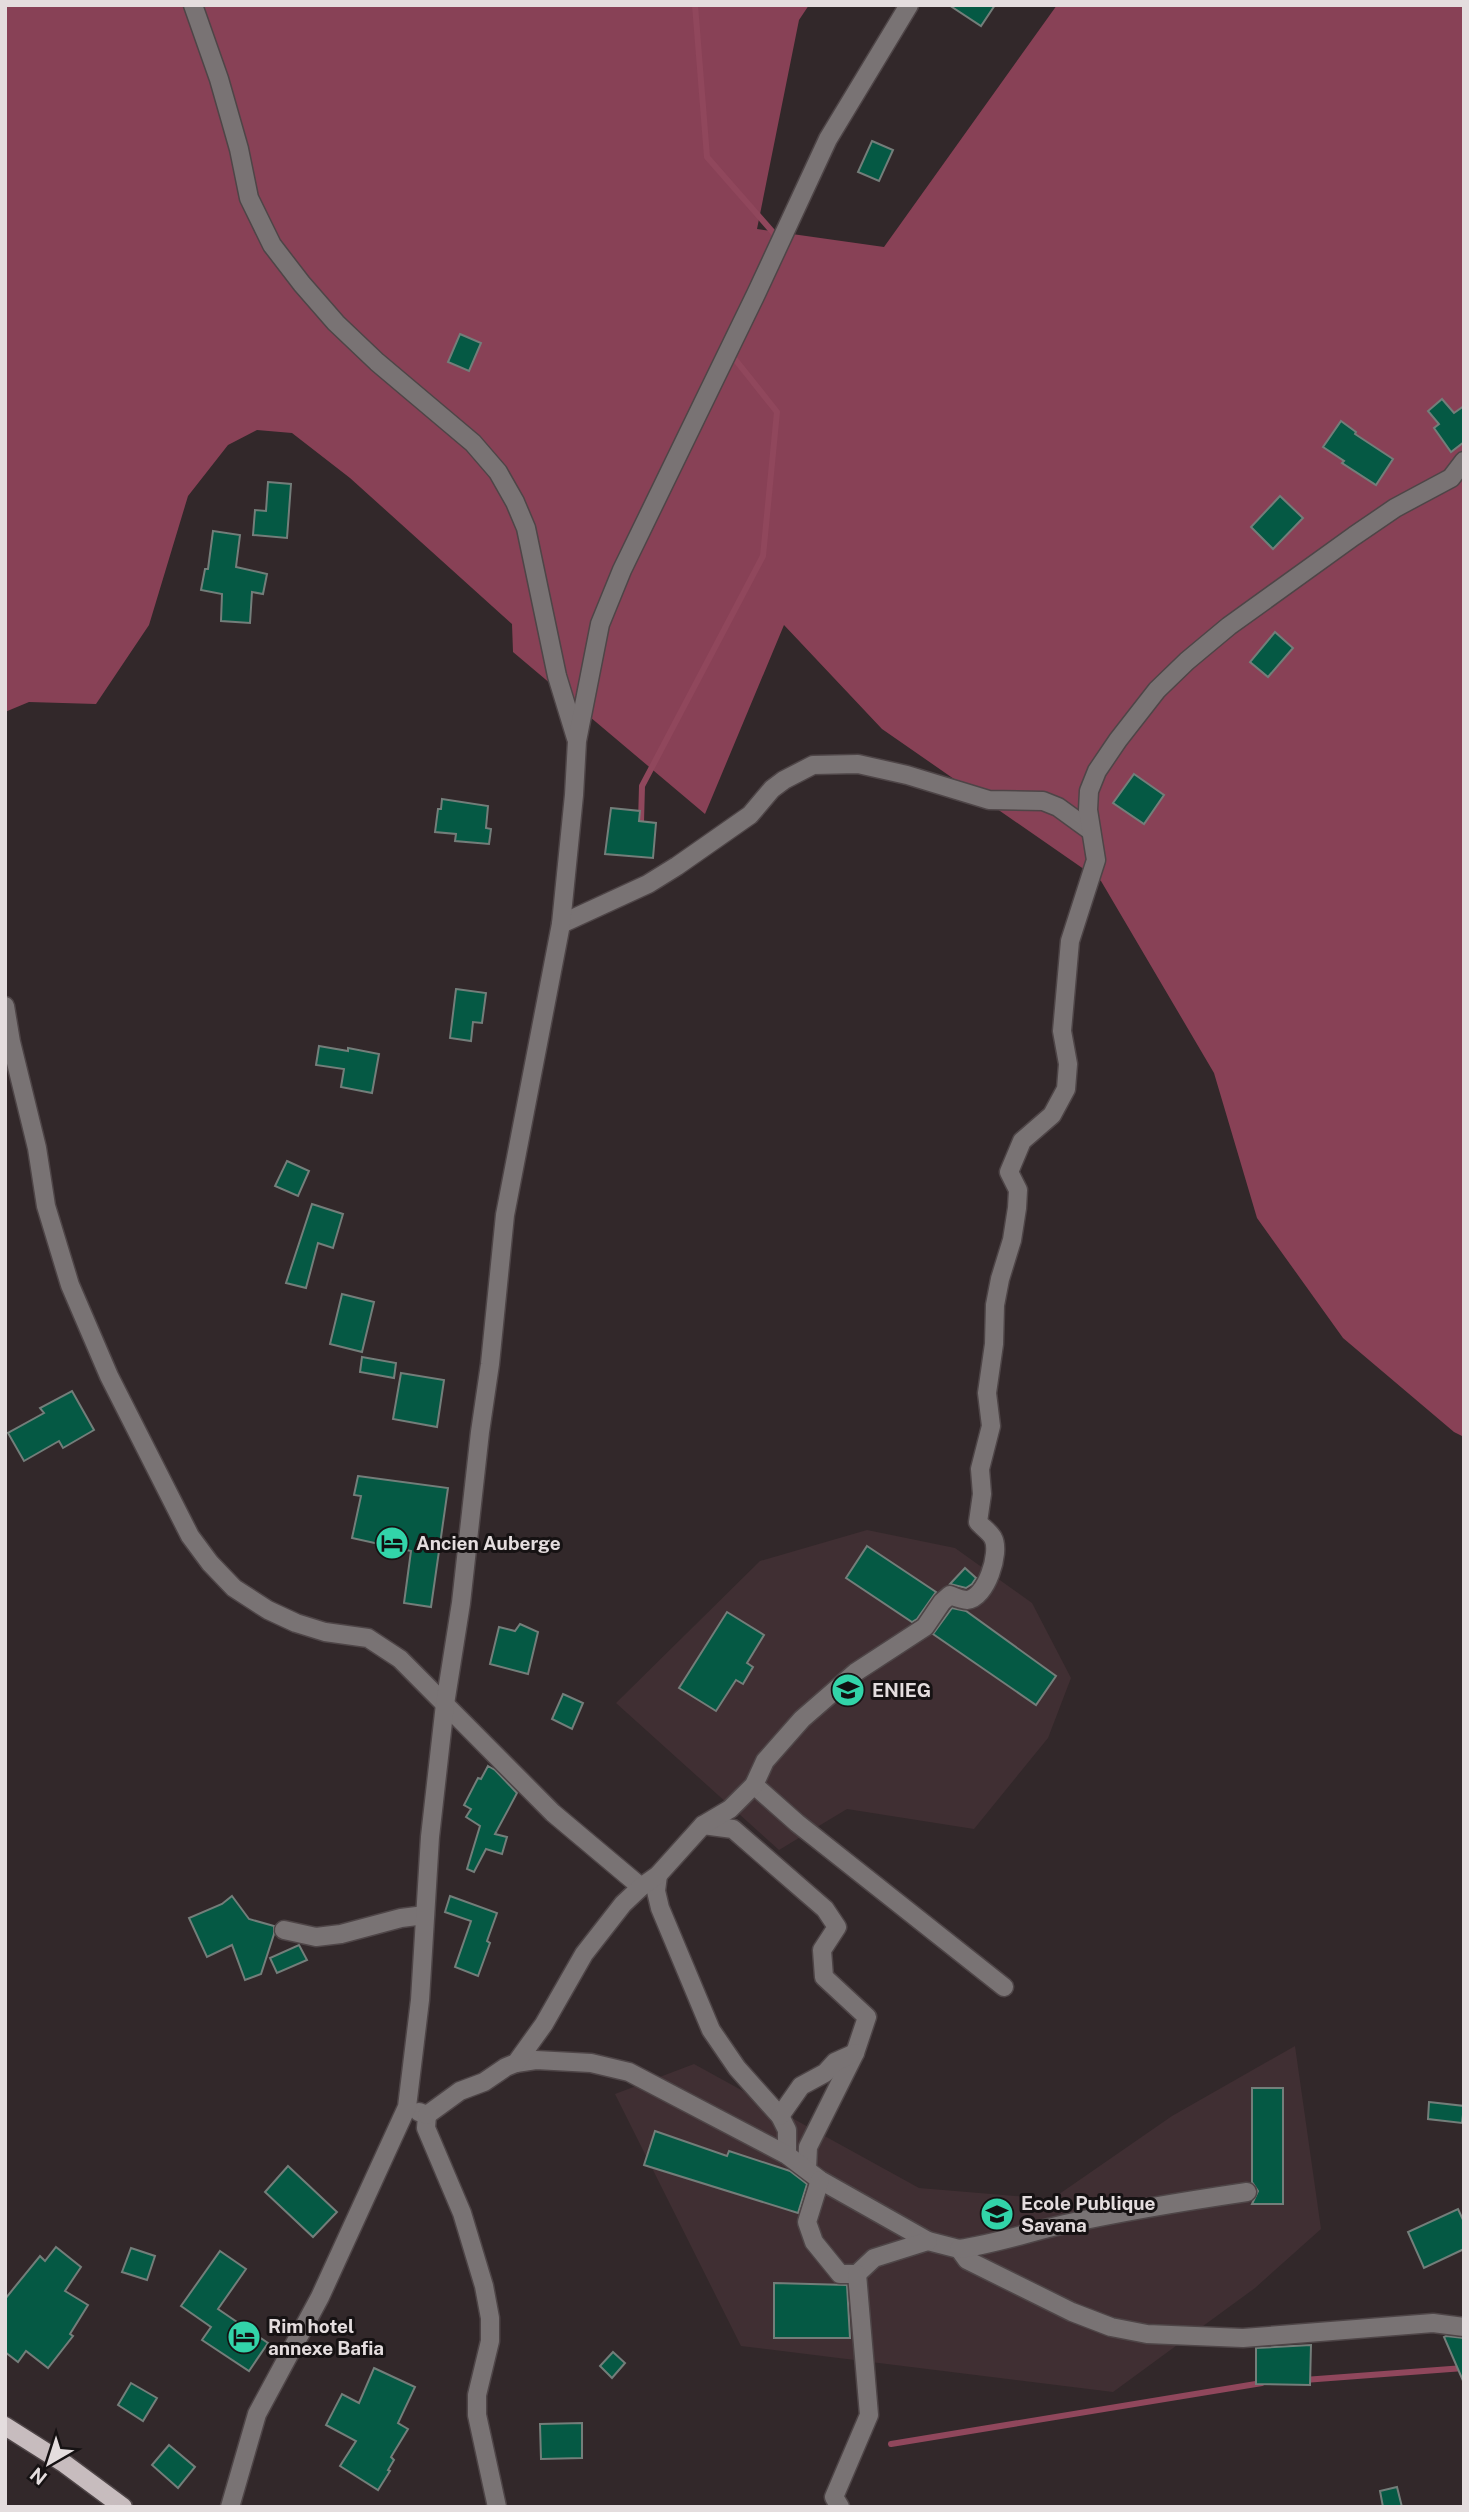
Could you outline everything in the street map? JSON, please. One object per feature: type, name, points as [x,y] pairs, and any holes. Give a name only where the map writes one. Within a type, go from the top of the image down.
[{"type":"main road","points":[[5,2426],[65,2464],[123,2507]]},
{"type":"street","points":[[193,5],[219,79],[239,149],[249,198],[272,245],[336,323],[377,362],[473,443],[498,472],[515,502],[526,528],[557,676],[577,741]]},
{"type":"street","points":[[230,2507],[257,2414],[326,2287],[407,2107],[420,2000],[430,1837],[490,1364],[505,1215],[561,924],[577,741],[600,624],[622,570],[828,139],[909,5]]},
{"type":"street","points":[[516,2063],[544,2024],[600,1931],[641,1887],[658,1875],[703,1825],[730,1809],[754,1784],[765,1761],[802,1719],[856,1672],[925,1628],[942,1602],[950,1595],[967,1600],[985,1588],[990,1575],[995,1542],[978,1522],[982,1494],[979,1469],[991,1426],[987,1393],[988,1371],[994,1344],[995,1305],[1012,1240],[1017,1208],[1018,1190],[1009,1171],[1022,1141],[1052,1115],[1066,1089],[1068,1064],[1062,1031],[1070,942],[1096,860],[1088,810],[1089,792],[1097,771],[1157,690],[1187,661],[1229,626],[1395,508],[1451,478],[1464,461]]},
{"type":"street","points":[[561,924],[648,884],[677,866],[750,815],[772,789],[784,780],[813,765],[858,764],[907,775],[978,798],[1043,801],[1058,807],[1091,831]]},
{"type":"street","points":[[5,1006],[37,1148],[46,1206],[70,1285],[109,1376],[190,1536],[210,1563],[234,1588],[268,1610],[296,1623],[326,1632],[368,1638],[400,1659],[484,1746],[578,1836],[641,1887]]},
{"type":"street","points":[[754,1784],[797,1823],[1004,1987]]},
{"type":"street","points":[[703,1825],[733,1829],[825,1909],[837,1927],[822,1950],[824,1977],[867,2017],[855,2053],[808,2147],[813,2174],[807,2222],[814,2242],[840,2274],[857,2274],[874,2258],[928,2241]]},
{"type":"street","points":[[658,1875],[656,1891],[660,1908],[711,2030],[737,2068],[780,2116],[787,2130],[786,2155]]},
{"type":"street","points":[[284,1930],[316,1937],[425,1915]]},
{"type":"street","points":[[780,2116],[801,2086],[825,2073],[835,2062],[855,2053]]},
{"type":"street","points":[[498,2507],[477,2415],[477,2395],[490,2341],[490,2318],[475,2253],[462,2213],[426,2128],[428,2115],[460,2091],[484,2082],[506,2067],[536,2060],[591,2063],[629,2072],[786,2155],[813,2174],[928,2241],[959,2249],[1146,2207],[1247,2192]]},
{"type":"street","points":[[407,2107],[428,2115]]},
{"type":"street","points":[[959,2249],[967,2260],[1072,2312],[1111,2327],[1147,2334],[1243,2338],[1420,2324],[1464,2327]]},
{"type":"street","points":[[841,2507],[834,2497],[869,2415],[857,2274]]},
{"type":"shaded area","points":[[5,5],[809,5],[799,20],[757,229],[884,247],[1057,5],[1464,5],[1464,1437],[1454,1432],[1343,1338],[1257,1218],[1214,1073],[1101,881],[882,729],[784,625],[705,814],[513,652],[512,624],[350,478],[292,433],[257,430],[228,445],[188,496],[149,625],[96,704],[29,702],[5,712]]},
{"type":"shaded area","name":"ENIEG","points":[[867,1530],[955,1548],[1032,1603],[1071,1678],[1048,1738],[974,1829],[847,1809],[779,1850],[616,1703],[760,1561]]},
{"type":"shaded area","name":"Ecole Publique Savana","points":[[1295,2046],[1321,2229],[1255,2288],[1113,2392],[741,2346],[615,2094],[694,2064],[919,2188],[1052,2199],[1172,2116]]},
{"type":"building","points":[[949,5],[995,5],[981,26]]},
{"type":"building","points":[[872,141],[893,150],[879,181],[858,172]]},
{"type":"building","points":[[460,334],[481,343],[469,371],[448,362]]},
{"type":"building","points":[[1442,399],[1454,413],[1464,406],[1464,442],[1451,452],[1434,428],[1439,424],[1428,411]]},
{"type":"building","points":[[1341,421],[1356,432],[1355,434],[1393,459],[1376,485],[1323,447]]},
{"type":"building","points":[[268,482],[291,484],[287,538],[253,535],[255,510],[266,511]]},
{"type":"building","points":[[1280,496],[1303,518],[1273,549],[1251,527]]},
{"type":"building","points":[[213,531],[240,535],[236,567],[267,574],[263,594],[252,592],[250,623],[221,621],[222,594],[201,590],[205,569],[208,569]]},
{"type":"building","points":[[1275,632],[1293,648],[1268,677],[1250,662]]},
{"type":"building","points":[[1134,774],[1164,795],[1144,824],[1113,803]]},
{"type":"building","points":[[442,799],[488,806],[486,828],[491,829],[489,844],[455,841],[456,834],[435,832]]},
{"type":"building","points":[[611,808],[640,811],[639,821],[656,823],[653,858],[605,854]]},
{"type":"building","points":[[456,989],[486,993],[482,1023],[473,1022],[471,1041],[450,1038]]},
{"type":"building","points":[[319,1046],[379,1054],[372,1093],[341,1087],[344,1069],[316,1065]]},
{"type":"building","points":[[287,1161],[309,1171],[298,1196],[275,1186]]},
{"type":"building","points":[[312,1204],[343,1214],[333,1248],[318,1243],[306,1288],[286,1283]]},
{"type":"building","points":[[342,1294],[374,1302],[362,1352],[330,1344]]},
{"type":"building","points":[[362,1357],[396,1363],[394,1378],[360,1372]]},
{"type":"building","points":[[401,1373],[444,1380],[437,1427],[393,1419]]},
{"type":"building","points":[[72,1391],[94,1430],[63,1448],[59,1441],[24,1461],[8,1433],[44,1413],[40,1408]]},
{"type":"building","points":[[358,1476],[448,1488],[431,1607],[404,1603],[411,1551],[352,1538],[361,1496],[354,1495]]},
{"type":"building","points":[[867,1546],[936,1592],[917,1619],[912,1622],[846,1578]]},
{"type":"building","points":[[965,1568],[976,1578],[972,1584],[966,1588],[950,1584]]},
{"type":"building","points":[[952,1608],[966,1611],[1056,1676],[1036,1705],[933,1634]]},
{"type":"building","points":[[727,1612],[764,1635],[747,1663],[753,1667],[743,1684],[736,1680],[716,1711],[679,1688]]},
{"type":"building","points":[[520,1624],[538,1632],[528,1674],[490,1664],[499,1627],[515,1631]]},
{"type":"building","points":[[563,1694],[583,1703],[572,1729],[552,1719]]},
{"type":"building","points":[[488,1766],[517,1793],[495,1834],[507,1837],[502,1854],[486,1849],[474,1872],[467,1869],[480,1826],[466,1817],[471,1809],[464,1805],[478,1778],[481,1779]]},
{"type":"building","points":[[232,1896],[249,1919],[274,1926],[261,1974],[245,1980],[232,1945],[207,1957],[189,1918],[222,1904]]},
{"type":"building","points":[[450,1896],[497,1913],[478,1976],[455,1967],[471,1921],[445,1912]]},
{"type":"building","points":[[299,1945],[307,1960],[277,1973],[270,1958]]},
{"type":"building","points":[[1252,2088],[1283,2088],[1283,2204],[1252,2204],[1258,2191],[1252,2182]]},
{"type":"building","points":[[1429,2102],[1464,2106],[1462,2123],[1428,2119]]},
{"type":"building","points":[[655,2131],[727,2156],[729,2151],[790,2171],[807,2184],[798,2213],[644,2165]]},
{"type":"building","points":[[288,2166],[337,2212],[313,2237],[265,2192]]},
{"type":"building","points":[[1458,2209],[1464,2222],[1464,2249],[1424,2268],[1408,2232]]},
{"type":"building","points":[[56,2247],[81,2267],[65,2291],[88,2305],[70,2334],[73,2336],[48,2368],[26,2351],[18,2362],[5,2352],[5,2299],[40,2256],[45,2261]]},
{"type":"building","points":[[131,2248],[155,2256],[147,2280],[122,2272]]},
{"type":"building","points":[[220,2251],[246,2269],[218,2309],[268,2343],[249,2371],[202,2340],[211,2327],[181,2306]]},
{"type":"building","points":[[774,2283],[847,2285],[850,2338],[774,2338]]},
{"type":"building","points":[[1444,2337],[1464,2338],[1464,2383]]},
{"type":"building","points":[[1311,2345],[1310,2385],[1256,2384],[1256,2348]]},
{"type":"building","points":[[613,2352],[625,2363],[612,2378],[600,2366]]},
{"type":"building","points":[[374,2368],[415,2387],[398,2423],[408,2429],[391,2457],[394,2460],[388,2470],[390,2471],[378,2490],[340,2466],[356,2441],[326,2425],[342,2394],[359,2403]]},
{"type":"building","points":[[131,2383],[157,2398],[143,2421],[118,2405]]},
{"type":"building","points":[[582,2423],[582,2458],[541,2459],[540,2424]]},
{"type":"building","points":[[169,2445],[195,2467],[178,2488],[152,2465]]},
{"type":"building","points":[[1397,2487],[1402,2507],[1383,2507],[1380,2491]]},
{"type":"waterway","points":[[695,5],[707,157],[778,238]]},
{"type":"waterway","points":[[641,822],[642,786],[763,556],[777,412],[730,353]]},
{"type":"waterway","points":[[1304,2380],[1464,2368]]},
{"type":"waterway","points":[[891,2444],[1262,2383]]},
{"type":"place","name":"Ancien Auberge","points":[[392,1543]]},
{"type":"place","name":"ENIEG","points":[[848,1690]]},
{"type":"place","name":"Ecole Publique Savana","points":[[997,2214]]},
{"type":"place","name":"Rim hotel annexe Bafia","points":[[244,2337]]}]
